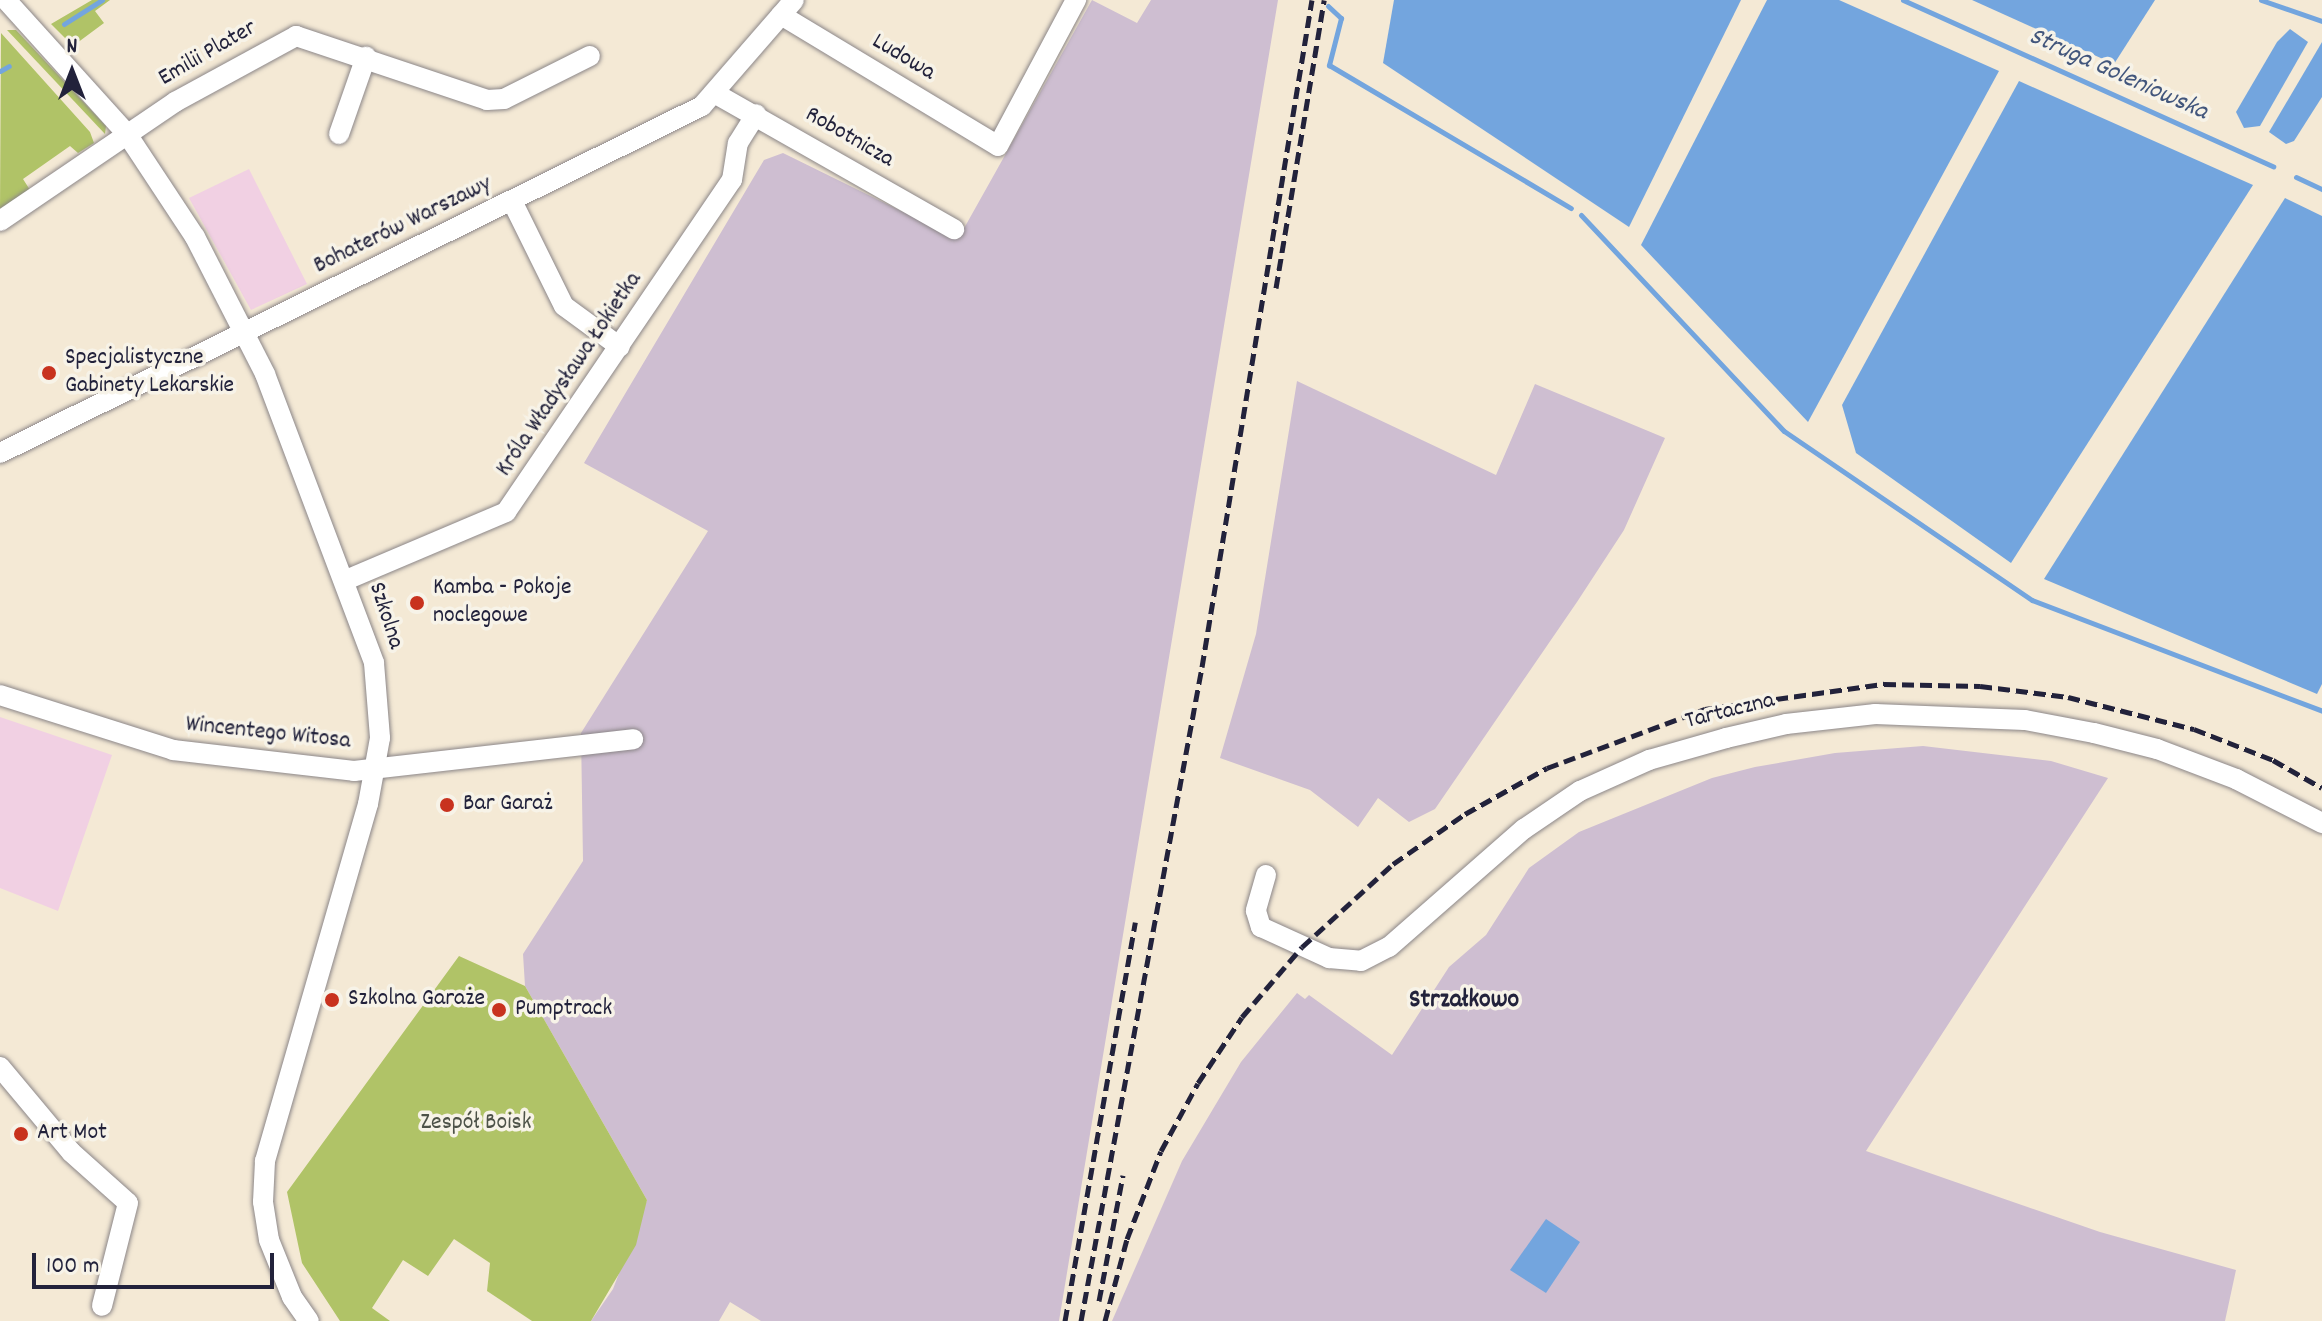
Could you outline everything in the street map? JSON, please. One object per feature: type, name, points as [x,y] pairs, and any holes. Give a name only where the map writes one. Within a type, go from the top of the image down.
[{"type":"street","name":"Szkolna","points":[[6,0],[127,134],[163,181],[246,331],[346,580],[377,685],[376,767],[265,1161],[263,1202],[269,1240],[292,1297],[309,1321]]},
{"type":"street","name":"Ludowa","points":[[787,8],[998,146],[1071,2]]},
{"type":"street","name":"Bohaterów Warszawy","points":[[0,453],[678,119],[716,94],[787,8]]},
{"type":"street","name":"Emilii Plater","points":[[0,221],[127,134],[296,36],[495,101],[590,56]]},
{"type":"street","points":[[339,134],[366,57]]},
{"type":"street","name":"Robotnicza","points":[[716,94],[954,229]]},
{"type":"street","name":"Króla Władysława Łokietka","points":[[346,580],[506,512],[732,180],[738,143],[756,114]]},
{"type":"street","points":[[512,201],[564,306],[620,347]]},
{"type":"street","name":"Wincentego Witosa","points":[[0,695],[173,750],[348,771],[633,739]]},
{"type":"street","name":"Tartaczna","points":[[1266,875],[1256,911],[1261,927],[1329,958],[1361,961],[1389,947],[1524,829],[1580,791],[1649,760],[1726,738],[1786,724],[1875,714],[2025,720],[2094,733],[2157,749],[2236,779],[2322,823]]},
{"type":"street","points":[[0,1067],[71,1152],[128,1203],[102,1306]]},
{"type":"shaded area","points":[[1092,0],[1137,23],[1151,0],[1278,0],[1059,1321],[761,1321],[730,1302],[719,1321],[591,1321],[613,1289],[647,1200],[525,986],[523,954],[583,861],[581,733],[708,531],[584,463],[764,160],[783,153],[958,239]]},
{"type":"shaded area","points":[[249,169],[307,284],[251,310],[189,198]]},
{"type":"shaded area","points":[[1297,381],[1496,475],[1535,384],[1665,438],[1624,530],[1577,602],[1435,809],[1409,822],[1378,798],[1358,827],[1310,790],[1220,758],[1256,634]]},
{"type":"shaded area","points":[[0,717],[112,755],[58,911],[0,888]]},
{"type":"shaded area","points":[[1923,746],[2051,761],[2108,778],[1866,1151],[2100,1232],[2236,1270],[2225,1321],[1112,1321],[1182,1161],[1241,1062],[1297,993],[1305,999],[1309,995],[1392,1055],[1449,967],[1486,935],[1529,868],[1579,832],[1712,778],[1755,767],[1835,753]]},
{"type":"green space","points":[[92,0],[110,0],[95,11],[104,23],[73,46],[51,24]]},
{"type":"green space","points":[[7,30],[16,30],[106,126],[105,134]]},
{"type":"green space","points":[[1,33],[90,132],[94,143],[78,153],[70,146],[23,179],[30,190],[0,209]]},
{"type":"green space","name":"Zespół Boisk","points":[[459,956],[525,986],[647,1200],[636,1245],[591,1321],[532,1321],[487,1291],[490,1263],[454,1239],[428,1276],[403,1260],[372,1308],[390,1321],[340,1321],[302,1263],[287,1192]]},
{"type":"water","points":[[1394,0],[1741,0],[1629,227],[1383,63]]},
{"type":"water","points":[[1767,0],[1839,0],[1999,71],[1808,422],[1641,245]]},
{"type":"water","points":[[1972,0],[2155,0],[2114,64]]},
{"type":"water","points":[[2290,29],[2308,42],[2260,126],[2244,128],[2236,112],[2277,42]]},
{"type":"water","points":[[2322,42],[2322,97],[2294,141],[2286,144],[2269,132]]},
{"type":"water","points":[[2019,81],[2253,185],[2011,563],[1856,453],[1842,405]]},
{"type":"water","points":[[2285,198],[2322,216],[2322,684],[2317,694],[2044,579]]},
{"type":"water","points":[[1546,1219],[1580,1242],[1546,1293],[1510,1270]]},
{"type":"waterway","name":"Struga Goleniowska","points":[[64,24],[102,0]]},
{"type":"waterway","name":"Struga Goleniowska","points":[[1903,0],[2273,166]]},
{"type":"waterway","points":[[2261,0],[2322,21]]},
{"type":"waterway","points":[[1328,6],[1341,18],[1329,65],[1571,208]]},
{"type":"waterway","name":"Struga Goleniowska","points":[[0,71],[9,66]]},
{"type":"waterway","name":"Struga Goleniowska","points":[[2296,177],[2322,189]]},
{"type":"waterway","points":[[1581,215],[1784,431],[2032,600],[2322,711]]},
{"type":"railway","points":[[1081,1321],[1202,667],[1312,0]]},
{"type":"railway","points":[[1276,288],[1324,0]]},
{"type":"railway","points":[[1105,1321],[1127,1239],[1161,1151],[1198,1083],[1242,1017],[1302,947],[1393,864],[1465,814],[1547,768],[1705,709],[1884,684],[1980,686],[2068,697],[2194,729],[2273,760],[2322,788]]},
{"type":"railway","points":[[1065,1321],[1135,922]]},
{"type":"railway","points":[[1099,1301],[1123,1175]]},
{"type":"place","name":"Specjalistyczne Gabinety Lekarskie","points":[[49,373]]},
{"type":"place","name":"Kamba - Pokoje noclegowe","points":[[417,603]]},
{"type":"place","name":"Bar Garaż","points":[[447,805]]},
{"type":"place","name":"Szkolna Garaże","points":[[332,1000]]},
{"type":"place","name":"Pumptrack","points":[[499,1010]]},
{"type":"place","name":"Art Mot","points":[[21,1134]]},
{"type":"district","name":"Strzałkowo","points":[[1464,1001]]}]
